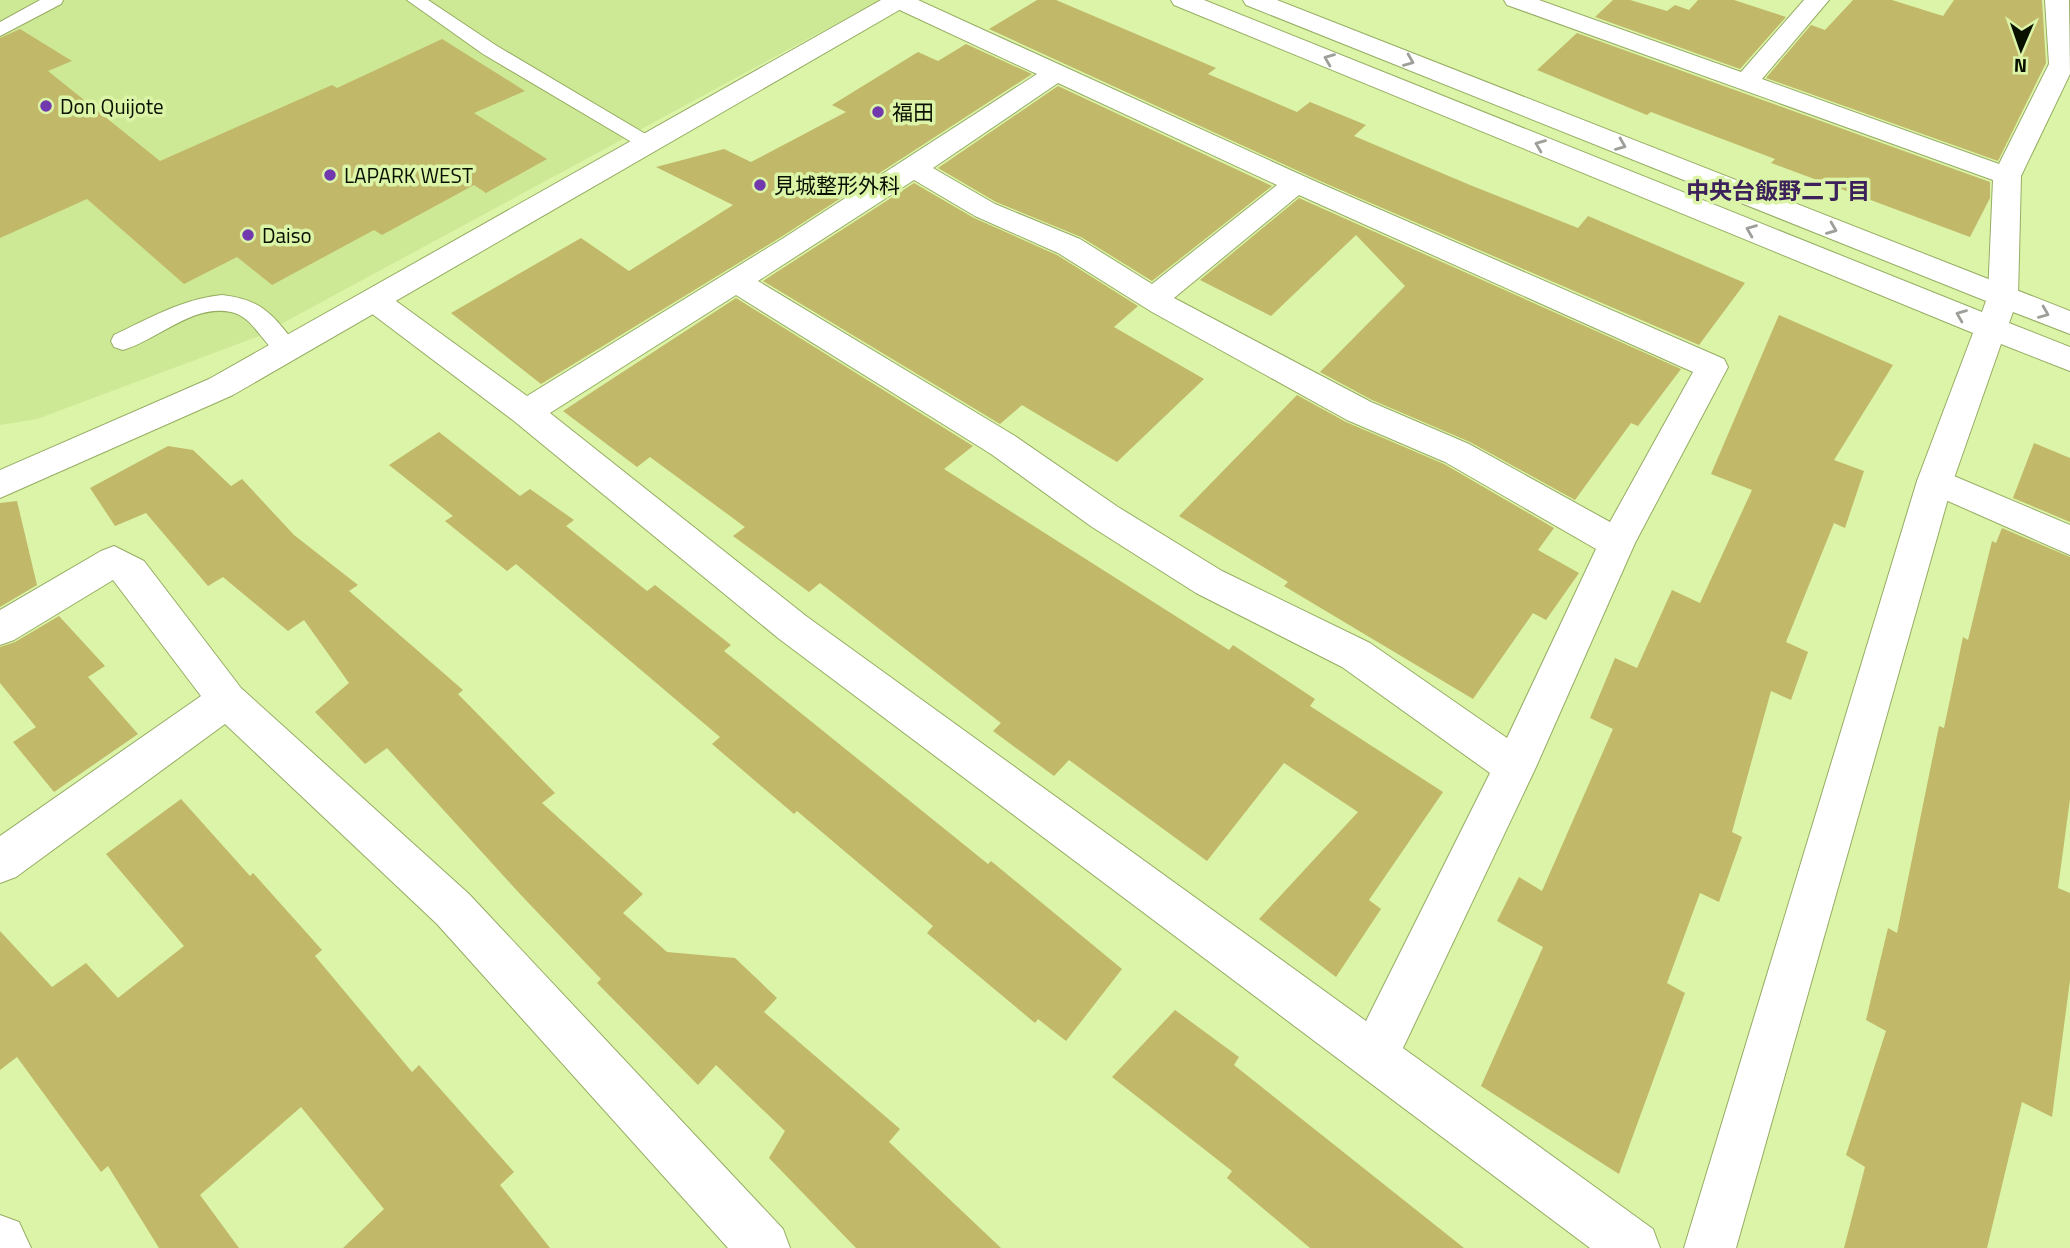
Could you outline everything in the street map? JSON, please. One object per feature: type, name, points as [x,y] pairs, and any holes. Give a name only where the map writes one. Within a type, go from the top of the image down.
[{"type":"street","points":[[0,485],[221,387],[899,0],[1297,183],[1712,367],[1617,543],[1515,766],[1374,1056]]},
{"type":"street","points":[[1183,0],[1998,312],[2070,323]]},
{"type":"street","points":[[1255,0],[1998,312],[2070,360]]},
{"type":"street","points":[[1746,82],[1817,0]]},
{"type":"street","points":[[1710,1248],[1935,481],[1998,312],[2007,176],[2066,65],[2057,0]]},
{"type":"street","points":[[1522,1],[2007,176]]},
{"type":"street","points":[[526,412],[915,169],[1056,74]]},
{"type":"street","points":[[915,169],[985,210],[1069,246],[1153,299],[1360,411],[1457,453],[1617,543]]},
{"type":"street","points":[[1153,299],[1297,183]]},
{"type":"street","points":[[737,282],[1003,445],[1105,517],[1209,582],[1356,655],[1515,766]]},
{"type":"street","points":[[374,300],[526,412],[792,627],[1634,1248]]},
{"type":"street","points":[[1935,481],[2070,541]]},
{"type":"street","points":[[0,629],[114,561],[131,572],[227,700],[453,909],[764,1248]]},
{"type":"street","points":[[0,862],[227,700]]},
{"type":"street","points":[[0,1241],[5,1248]]},
{"type":"lane","points":[[7,27],[54,0]]},
{"type":"lane","points":[[416,0],[490,50],[647,143]]},
{"type":"lane","points":[[123,341],[200,304],[229,301],[254,312],[286,349]]},
{"type":"shaded area","points":[[0,0],[880,0],[257,337],[37,419],[0,425]]},
{"type":"building","points":[[1037,0],[1056,0],[1216,68],[1208,74],[1297,112],[1310,102],[1366,125],[1354,136],[1470,185],[1578,228],[1588,216],[1745,283],[1699,345],[1320,181],[989,29]]},
{"type":"building","points":[[1613,0],[1630,0],[1667,11],[1675,5],[1689,10],[1698,0],[1734,0],[1786,17],[1740,69],[1595,17]]},
{"type":"building","points":[[1853,0],[1892,0],[1943,16],[1954,0],[2042,0],[2046,63],[1998,161],[1766,78],[1811,25],[1825,30]]},
{"type":"building","name":"LAPARK WEST","points":[[20,29],[72,61],[48,71],[160,161],[332,85],[337,88],[442,39],[525,91],[474,113],[547,159],[486,193],[474,185],[382,235],[374,230],[272,285],[237,257],[184,284],[87,199],[0,238],[0,38]]},
{"type":"building","points":[[1577,33],[1990,182],[1990,198],[1970,237],[1771,163],[1775,159],[1651,112],[1647,115],[1537,70]]},
{"type":"building","points":[[966,44],[1032,74],[781,237],[541,384],[451,313],[581,238],[629,271],[733,205],[656,167],[724,149],[751,162],[846,112],[832,105],[918,52],[938,61]]},
{"type":"building","points":[[1058,86],[1272,186],[1152,281],[1081,237],[996,202],[938,168]]},
{"type":"building","points":[[914,183],[974,218],[1057,255],[1138,306],[1114,327],[1204,379],[1117,462],[1022,405],[1000,424],[763,281]]},
{"type":"building","points":[[1299,198],[1681,369],[1638,426],[1631,423],[1575,500],[1470,442],[1372,400],[1320,372],[1405,286],[1356,235],[1271,316],[1200,280]]},
{"type":"building","points":[[736,298],[973,446],[944,469],[1229,650],[1233,645],[1315,699],[1310,706],[1443,792],[1369,900],[1381,909],[1336,977],[1259,919],[1358,812],[1284,763],[1207,861],[1069,760],[1054,776],[993,731],[1001,723],[820,583],[809,592],[733,536],[745,527],[650,457],[637,467],[563,411]]},
{"type":"building","points":[[1779,315],[1893,365],[1834,460],[1864,471],[1845,528],[1834,523],[1786,642],[1808,652],[1791,700],[1771,691],[1732,832],[1742,837],[1719,902],[1700,893],[1667,983],[1685,993],[1619,1174],[1481,1086],[1543,947],[1497,921],[1519,877],[1542,891],[1613,729],[1590,718],[1615,658],[1637,668],[1672,590],[1700,603],[1752,490],[1711,474]]},
{"type":"building","points":[[1297,395],[1346,422],[1444,464],[1554,528],[1538,550],[1579,573],[1546,620],[1533,613],[1473,699],[1284,586],[1288,582],[1179,516]]},
{"type":"building","points":[[439,432],[520,496],[530,489],[574,520],[566,526],[647,591],[655,585],[731,645],[724,651],[988,864],[991,861],[1122,969],[1066,1041],[1038,1019],[1035,1023],[927,933],[933,926],[797,811],[794,814],[712,744],[720,737],[516,564],[507,571],[445,521],[453,516],[389,465]]},
{"type":"building","points":[[2034,443],[2070,458],[2070,522],[2013,498]]},
{"type":"building","points":[[168,446],[193,450],[231,486],[242,479],[294,535],[358,585],[349,591],[463,690],[458,694],[555,793],[542,803],[643,894],[623,913],[667,952],[735,958],[777,998],[764,1012],[900,1129],[889,1142],[1001,1248],[856,1248],[769,1158],[785,1131],[716,1065],[698,1085],[597,983],[601,979],[387,748],[365,764],[315,712],[349,683],[304,620],[288,631],[223,577],[208,586],[146,513],[115,526],[90,488]]},
{"type":"building","points":[[17,501],[37,585],[0,607],[0,503]]},
{"type":"building","points":[[2002,528],[2070,557],[2070,799],[2058,888],[2070,893],[2070,980],[2052,1117],[2022,1102],[1987,1248],[1844,1248],[1865,1167],[1846,1155],[1886,1031],[1866,1020],[1888,928],[1897,933],[1939,726],[1944,728],[1963,637],[1968,640],[1992,541],[1996,543]]},
{"type":"building","points":[[59,616],[105,666],[88,677],[138,734],[54,792],[13,742],[36,727],[0,683],[0,647],[15,642]]},
{"type":"building","points":[[181,799],[250,876],[253,873],[322,950],[315,956],[412,1072],[419,1065],[514,1172],[500,1185],[550,1248],[343,1248],[384,1209],[301,1107],[200,1195],[239,1248],[159,1248],[108,1166],[101,1172],[17,1057],[0,1070],[0,931],[52,987],[86,963],[118,998],[184,946],[106,854]]},
{"type":"building","points":[[1175,1010],[1239,1057],[1234,1065],[1464,1248],[1310,1248],[1227,1178],[1232,1171],[1112,1077]]},
{"type":"place","name":"Don Quijote","points":[[46,106]]},
{"type":"place","name":"福田","points":[[878,112]]},
{"type":"place","name":"LAPARK WEST","points":[[330,175]]},
{"type":"place","name":"見城整形外科","points":[[760,185]]},
{"type":"place","name":"Daiso","points":[[248,235]]},
{"type":"district","name":"中央台飯野二丁目","points":[[1778,190]]}]
